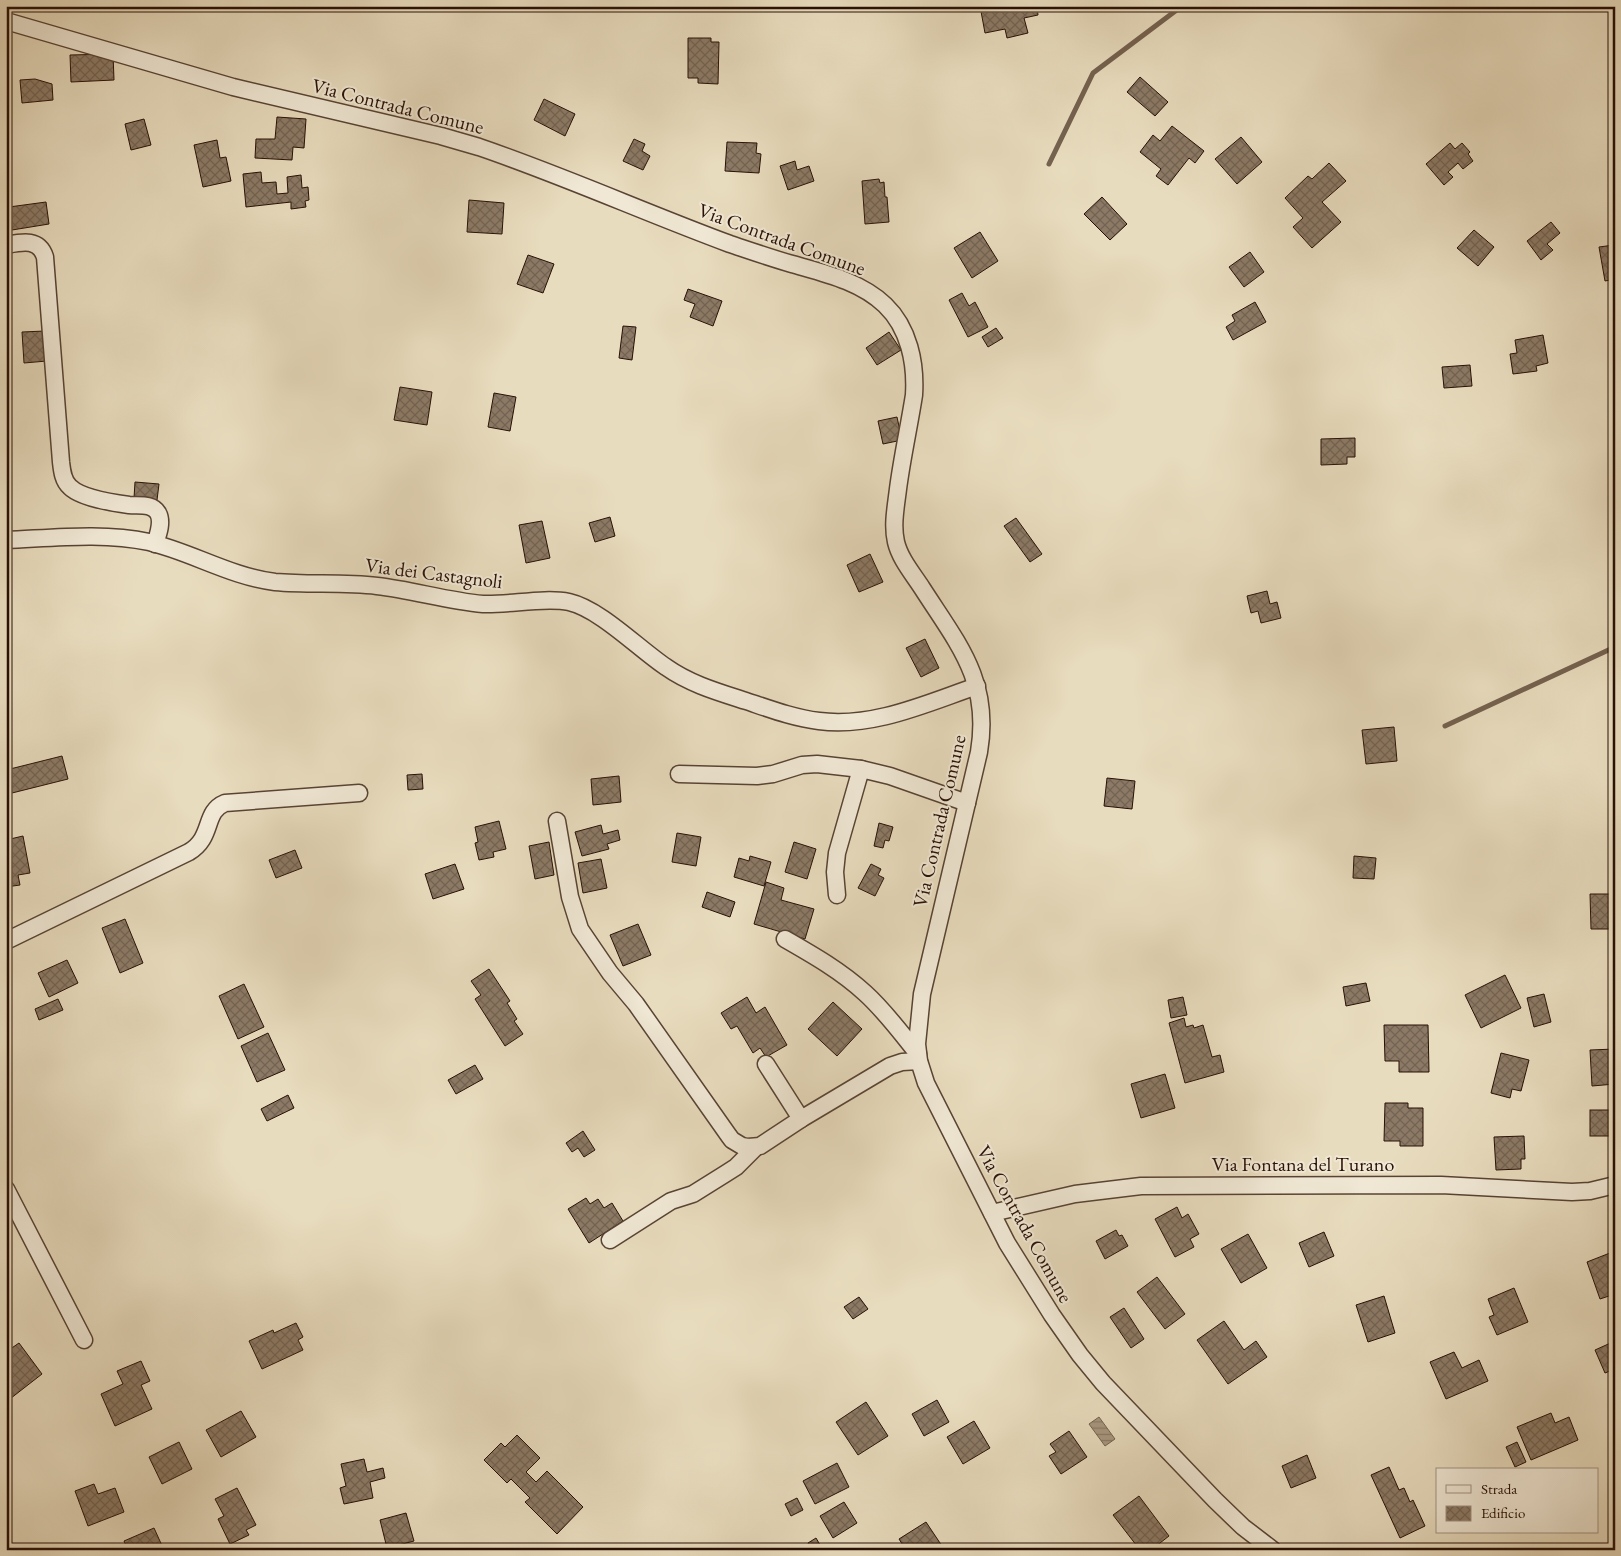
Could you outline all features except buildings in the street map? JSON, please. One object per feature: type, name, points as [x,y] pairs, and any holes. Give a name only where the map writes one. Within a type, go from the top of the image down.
[{"type":"street","name":"Via Contrada Comune","points":[[6,21],[233,87],[470,144],[731,244],[838,278],[872,295],[890,310],[900,325],[911,352],[915,373],[914,395],[897,498],[894,528],[897,544],[906,564],[963,653],[977,686],[981,706],[981,740],[925,979],[918,1019],[918,1058],[932,1098],[992,1213],[1015,1256],[1064,1332],[1093,1372],[1215,1500],[1243,1527],[1273,1550]]},
{"type":"street","points":[[6,245],[21,242],[33,243],[41,249],[45,257],[61,462],[66,482],[74,490],[88,496],[154,509],[158,513],[160,523],[155,544]]},
{"type":"street","name":"Via dei Castagnoli","points":[[6,540],[108,537],[129,539],[155,544],[268,581],[372,585],[480,603],[509,604],[553,600],[573,603],[591,611],[663,666],[684,678],[718,692],[783,713],[812,720],[846,722],[876,719],[977,686]]},
{"type":"street","points":[[679,774],[757,776],[773,774],[802,765],[817,764],[861,769],[890,776],[967,803]]},
{"type":"street","points":[[837,895],[835,872],[837,853],[861,769]]},
{"type":"street","points":[[6,941],[189,852],[202,841],[212,813],[216,808],[225,803],[358,793]]},
{"type":"street","points":[[558,821],[570,897],[580,929],[610,973],[636,1004],[732,1140],[742,1146],[756,1147],[765,1144],[802,1119],[890,1066],[918,1058],[889,1017],[859,988],[836,970],[785,939]]},
{"type":"street","points":[[766,1064],[802,1119]]},
{"type":"street","points":[[610,1240],[671,1201],[693,1194],[725,1174],[756,1147]]},
{"type":"street","name":"Via Fontana del Turano","points":[[992,1213],[1082,1193],[1141,1186],[1441,1185],[1572,1192],[1590,1191],[1615,1185]]},
{"type":"street","points":[[6,1189],[84,1340]]},
{"type":"shaded area","points":[[1099,1417],[1115,1439],[1105,1446],[1089,1424]]},
{"type":"waterway","points":[[1049,164],[1093,73],[1182,6]]},
{"type":"waterway","points":[[1445,726],[1615,647]]}]
